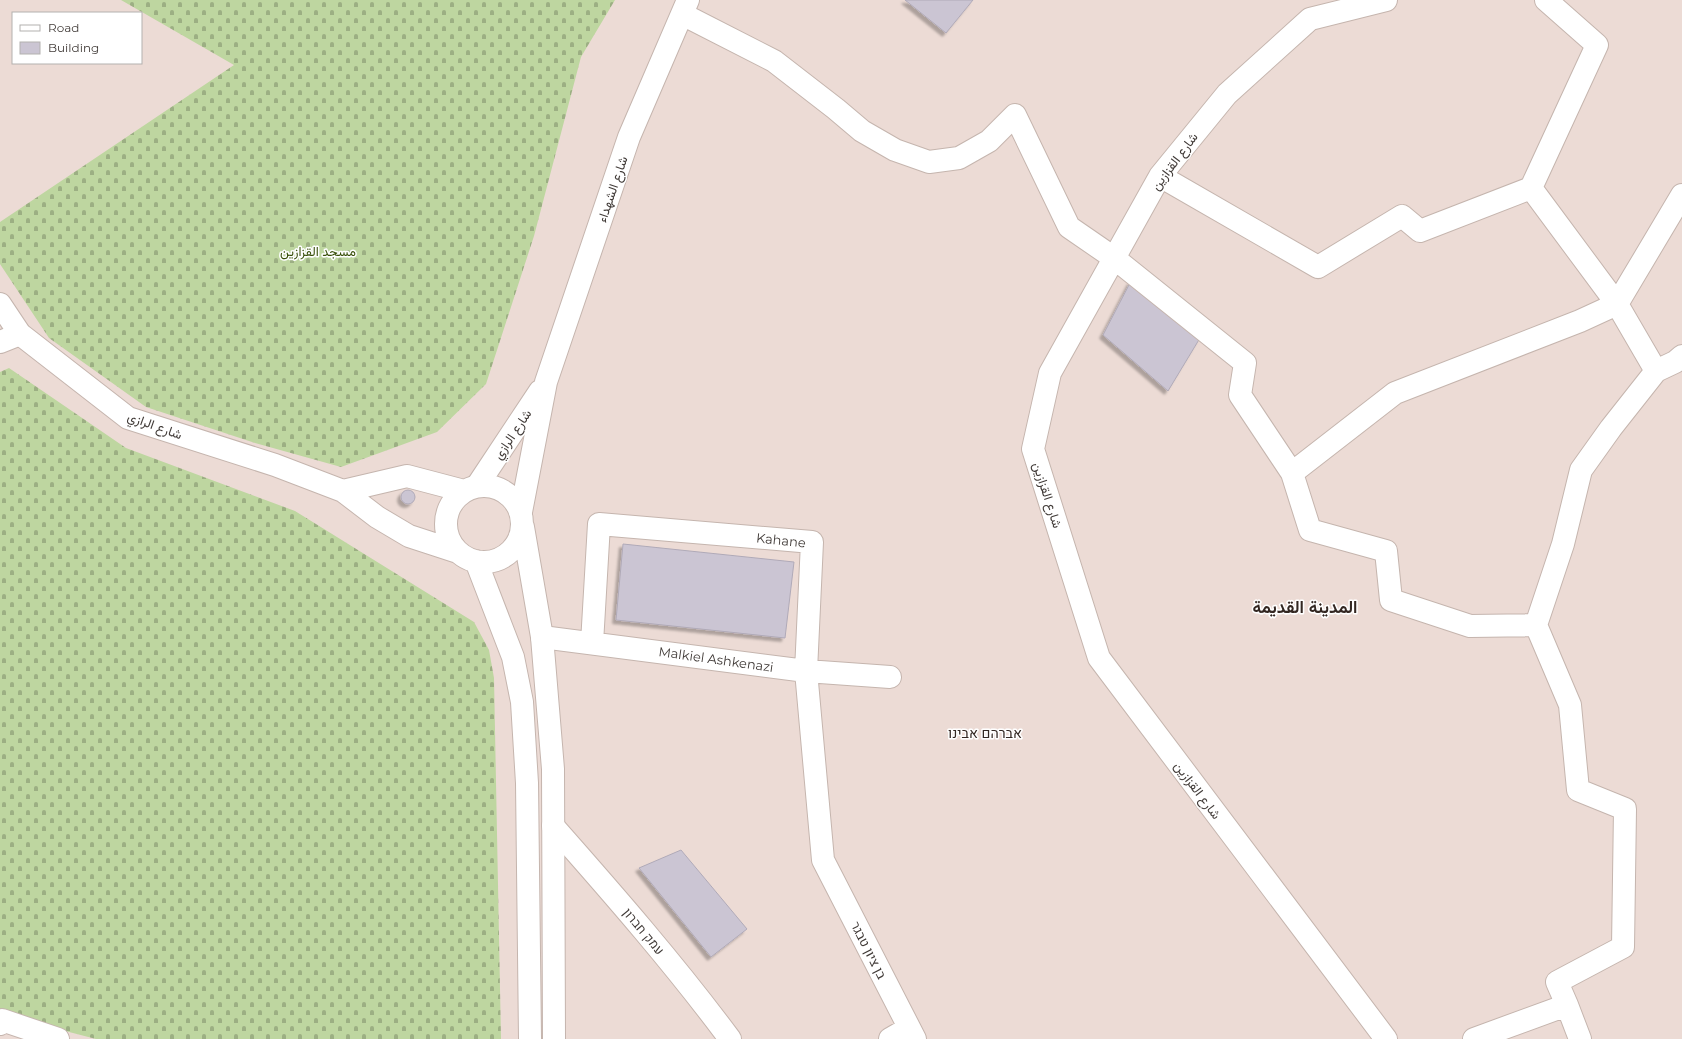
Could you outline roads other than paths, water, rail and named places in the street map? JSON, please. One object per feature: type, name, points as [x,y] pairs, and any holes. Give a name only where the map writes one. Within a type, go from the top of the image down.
[{"type":"street","name":"شارع القزازين","points":[[1386,0],[1310,19],[1227,94],[1160,176],[1050,373],[1033,449],[1099,658],[1386,1039]]},
{"type":"street","points":[[1160,176],[1318,267],[1402,216],[1420,232],[1531,188],[1597,45],[1546,0]]},
{"type":"street","points":[[685,7],[774,60],[862,131],[895,150],[929,162],[959,158],[989,141],[1015,115],[1069,227],[1114,258],[1245,363],[1240,395],[1292,473],[1310,530],[1386,551],[1391,600],[1470,626],[1536,625]]},
{"type":"street","name":"شارع الشهداء","points":[[546,382],[629,137],[685,7]]},
{"type":"street","points":[[1531,188],[1617,304],[1671,363],[1611,428],[1581,470],[1563,544],[1536,625],[1570,705],[1578,790],[1625,809],[1623,947],[1557,982],[1580,1039]]},
{"type":"street","points":[[1292,473],[1395,393],[1580,321],[1617,304],[1682,195]]},
{"type":"street","name":"شارع الرازي","points":[[0,304],[20,334],[128,418],[275,466],[343,491],[377,517],[409,536],[467,557]]},
{"type":"street","points":[[0,342],[20,334]]},
{"type":"street","points":[[467,557],[492,562],[504,557],[513,549],[520,539],[522,519],[546,382]]},
{"type":"street","name":"شارع الرازي","points":[[471,489],[546,382]]},
{"type":"street","points":[[343,491],[407,476],[471,489],[488,486],[499,489],[508,494],[516,502],[522,519],[542,638],[553,769],[554,1039]]},
{"type":"street","points":[[471,489],[455,499],[449,509],[446,520],[447,532],[451,543],[467,557],[514,657],[522,702],[527,783],[530,1039]]},
{"type":"street","name":"Kahane","points":[[592,643],[599,524],[812,542],[806,672],[822,860]]},
{"type":"street","name":"Malkiel Ashkenazi","points":[[542,638],[592,643],[806,672],[890,677]]},
{"type":"street","name":"עמק חברון","points":[[553,826],[636,920],[693,989],[730,1039]]},
{"type":"street","name":"בן ציון טבגר","points":[[822,860],[912,1034]]},
{"type":"street","points":[[1474,1039],[1567,1005]]},
{"type":"street","points":[[0,1024],[2,1020],[58,1039]]},
{"type":"street","points":[[890,1039],[912,1034]]},
{"type":"district","name":"المدينة القديمة","points":[[1305,607]]},
{"type":"district","name":"אברהם אבינו","points":[[985,733]]},
{"type":"park label","name":"مسجد القزازين","points":[[318,251]]}]
